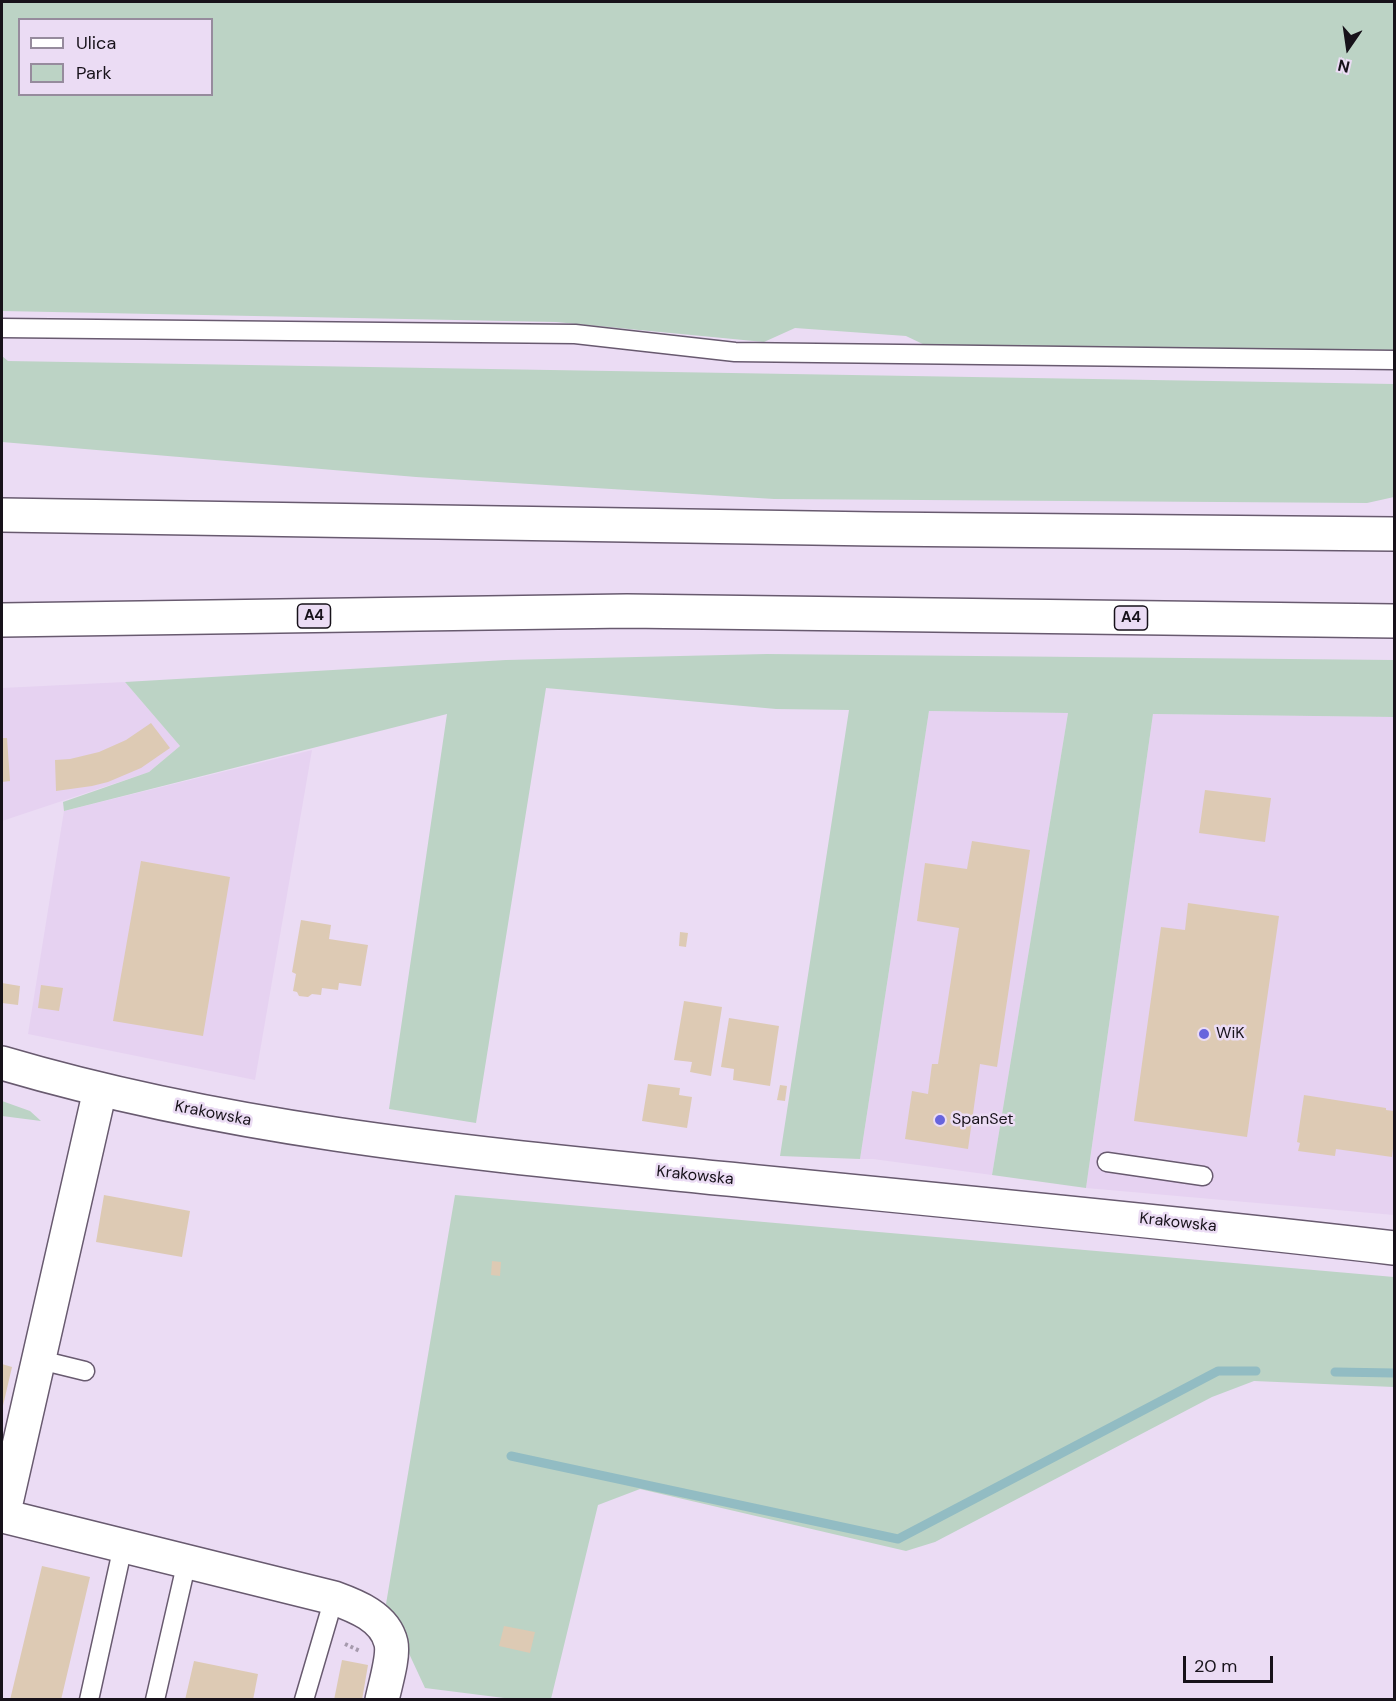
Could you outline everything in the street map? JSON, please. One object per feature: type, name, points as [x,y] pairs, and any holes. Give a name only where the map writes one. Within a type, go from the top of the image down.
[{"type":"main road","points":[[2,515],[1395,534]]},
{"type":"main road","name":"A4","points":[[2,620],[627,611],[1395,621]]},
{"type":"main road","name":"Krakowska","points":[[2,1063],[100,1090],[245,1120],[363,1139],[558,1162],[1099,1215],[1395,1248]]},
{"type":"main road","points":[[100,1090],[2,1520],[123,1546],[334,1598],[355,1606],[380,1622],[391,1643],[382,1700]]},
{"type":"lane","points":[[2,328],[575,334],[735,352],[1395,360]]},
{"type":"lane","points":[[1107,1162],[1203,1176]]},
{"type":"lane","points":[[40,1360],[85,1371]]},
{"type":"lane","points":[[89,1700],[123,1546]]},
{"type":"lane","points":[[155,1700],[186,1562]]},
{"type":"lane","points":[[304,1700],[334,1598]]},
{"type":"shaded area","points":[[125,682],[180,746],[149,772],[2,821],[2,688]]},
{"type":"shaded area","points":[[929,711],[1068,713],[992,1175],[860,1159]]},
{"type":"shaded area","points":[[1153,714],[1394,717],[1394,1215],[1086,1188]]},
{"type":"shaded area","points":[[312,750],[255,1080],[28,1034],[64,811]]},
{"type":"green space","points":[[2,2],[1394,2],[1394,350],[927,346],[906,336],[795,328],[764,342],[556,322],[2,311]]},
{"type":"green space","points":[[2,356],[8,361],[1394,384],[1394,497],[1367,503],[774,499],[416,477],[2,442]]},
{"type":"green space","points":[[767,654],[1394,660],[1394,717],[1153,714],[1086,1188],[992,1175],[1068,713],[929,711],[860,1159],[780,1156],[849,710],[776,709],[546,688],[476,1123],[389,1109],[447,714],[64,811],[63,802],[149,772],[180,746],[125,682],[506,660]]},
{"type":"green space","points":[[2,1101],[30,1111],[41,1121],[2,1116]]},
{"type":"green space","points":[[455,1195],[1394,1277],[1394,1387],[1254,1381],[1212,1397],[935,1542],[906,1551],[640,1489],[598,1505],[551,1699],[512,1699],[425,1688],[386,1604]]},
{"type":"building","points":[[151,723],[170,748],[141,768],[108,782],[56,791],[55,760],[99,752],[126,740]]},
{"type":"building","points":[[2,738],[7,738],[10,781],[2,782]]},
{"type":"building","points":[[1205,790],[1271,798],[1265,842],[1199,833]]},
{"type":"building","points":[[972,841],[1030,850],[997,1067],[980,1064],[968,1149],[905,1139],[912,1091],[928,1094],[932,1064],[938,1064],[959,928],[917,921],[925,863],[967,869]]},
{"type":"building","points":[[141,861],[230,877],[203,1036],[113,1021]]},
{"type":"building","name":"WiK","points":[[1188,903],[1279,916],[1247,1137],[1134,1121],[1161,927],[1185,930]]},
{"type":"building","points":[[301,920],[331,925],[329,939],[368,945],[361,986],[339,983],[338,990],[322,988],[321,995],[312,994],[308,997],[299,996],[293,991],[296,974],[292,972]]},
{"type":"building","points":[[680,932],[688,933],[686,947],[679,946]]},
{"type":"building","points":[[2,983],[20,986],[18,1005],[2,1003]]},
{"type":"building","points":[[41,985],[63,988],[59,1011],[38,1008]]},
{"type":"building","points":[[684,1001],[722,1007],[711,1076],[690,1072],[692,1062],[674,1060]]},
{"type":"building","points":[[729,1018],[779,1026],[770,1086],[733,1080],[734,1069],[721,1067]]},
{"type":"building","points":[[648,1084],[680,1088],[679,1095],[692,1097],[687,1128],[642,1121]]},
{"type":"building","points":[[780,1085],[787,1086],[785,1101],[777,1100]]},
{"type":"building","points":[[1304,1095],[1394,1111],[1392,1157],[1336,1149],[1335,1156],[1298,1151],[1300,1143],[1297,1142]]},
{"type":"building","points":[[104,1195],[190,1211],[182,1257],[96,1242]]},
{"type":"building","points":[[492,1261],[501,1262],[500,1276],[491,1275]]},
{"type":"building","points":[[2,1364],[12,1367],[2,1410]]},
{"type":"building","points":[[42,1566],[90,1577],[61,1700],[10,1700]]},
{"type":"building","points":[[504,1626],[535,1632],[530,1653],[499,1646]]},
{"type":"building","points":[[342,1660],[368,1665],[362,1700],[334,1700]]},
{"type":"building","points":[[194,1661],[258,1674],[253,1700],[185,1700]]},
{"type":"waterway","points":[[511,1456],[898,1539],[1218,1371],[1256,1371]]},
{"type":"waterway","points":[[1335,1372],[1394,1373]]},
{"type":"place","name":"WiK","points":[[1204,1034]]},
{"type":"place","name":"SpanSet","points":[[940,1120]]}]
